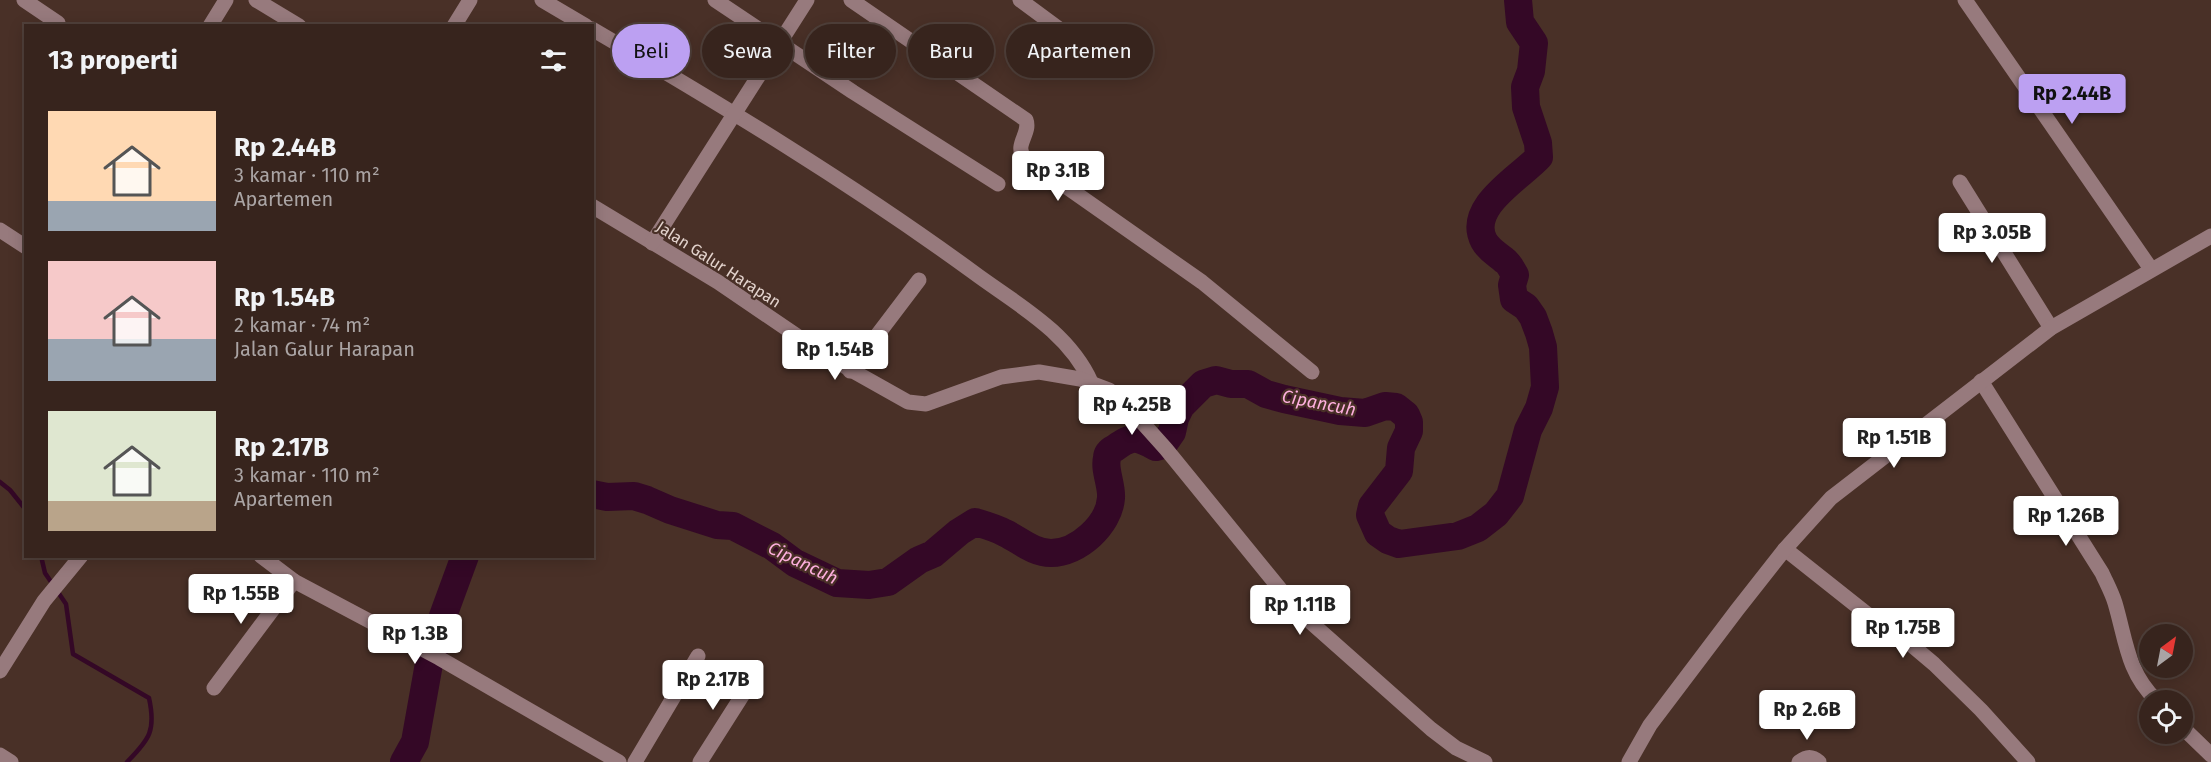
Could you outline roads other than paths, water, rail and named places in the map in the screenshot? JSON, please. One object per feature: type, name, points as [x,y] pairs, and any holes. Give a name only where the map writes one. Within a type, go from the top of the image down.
[{"type":"street","points":[[24,0],[58,23]]},
{"type":"street","points":[[211,24],[226,0]]},
{"type":"street","points":[[256,0],[281,6],[297,24]]},
{"type":"street","points":[[455,24],[470,0]]},
{"type":"street","points":[[542,0],[583,24]]},
{"type":"street","points":[[715,0],[750,24]]},
{"type":"street","points":[[792,24],[807,0]]},
{"type":"street","points":[[851,0],[1026,120],[1028,127],[1020,148],[1024,157],[1202,282],[1312,372]]},
{"type":"street","points":[[1020,0],[1053,24]]},
{"type":"street","points":[[1965,0],[2151,269]]},
{"type":"street","points":[[594,30],[736,115],[906,224],[1057,333],[1083,364],[1091,382]]},
{"type":"street","points":[[793,52],[998,184]]},
{"type":"street","points":[[652,243],[759,78]]},
{"type":"street","points":[[1960,182],[2051,328]]},
{"type":"street","name":"Jalan Galur Harapan","points":[[594,207],[718,282],[850,371],[900,398],[918,404],[941,400],[1001,377],[1039,372],[1091,382],[1109,390],[1123,401],[1166,449],[1298,611],[1431,729],[1456,748],[1485,762]]},
{"type":"street","points":[[0,230],[24,246]]},
{"type":"street","points":[[1629,762],[1650,725],[1785,549],[1831,498],[2051,328],[2211,236]]},
{"type":"street","points":[[850,371],[918,280]]},
{"type":"street","points":[[1981,381],[2102,573],[2115,601],[2131,664],[2147,690]]},
{"type":"street","points":[[1785,549],[1867,614],[1902,637],[1934,664],[1981,710],[2028,762]]},
{"type":"street","points":[[264,558],[294,581],[405,642],[439,658],[619,762]]},
{"type":"street","points":[[0,671],[44,601],[78,560]]},
{"type":"street","points":[[214,688],[294,581]]},
{"type":"street","points":[[635,762],[698,656]]},
{"type":"street","points":[[700,762],[754,678]]},
{"type":"street","points":[[2193,738],[2211,756]]},
{"type":"street","points":[[0,755],[11,762]]},
{"type":"street","points":[[1800,762],[1808,757],[1820,762]]},
{"type":"waterway","name":"Cipancuh","points":[[594,494],[607,497],[634,496],[717,525],[733,526],[772,546],[795,563],[837,583],[869,585],[888,582],[919,560],[933,554],[975,522],[1002,531],[1038,551],[1061,552],[1081,543],[1105,518],[1111,498],[1106,467],[1107,456],[1110,452],[1131,439],[1139,439],[1156,447],[1163,445],[1172,432],[1181,406],[1203,384],[1216,380],[1231,384],[1248,384],[1266,394],[1340,411],[1365,413],[1385,406],[1396,407],[1406,415],[1409,431],[1401,448],[1399,471],[1372,506],[1370,515],[1378,533],[1399,544],[1458,536],[1478,528],[1496,514],[1510,496],[1528,430],[1539,408],[1545,387],[1543,347],[1533,317],[1526,307],[1514,299],[1512,285],[1515,275],[1507,263],[1486,244],[1480,228],[1482,216],[1498,194],[1539,157],[1538,143],[1526,107],[1525,87],[1531,71],[1534,43],[1520,22],[1518,0]]},
{"type":"waterway","points":[[0,482],[24,508]]},
{"type":"waterway","points":[[41,558],[45,573],[66,604],[73,654],[149,698],[152,718],[149,733],[141,747],[127,762]]},
{"type":"waterway","name":"Cipancuh","points":[[404,762],[415,742],[430,658],[440,637],[443,616],[464,558]]}]
